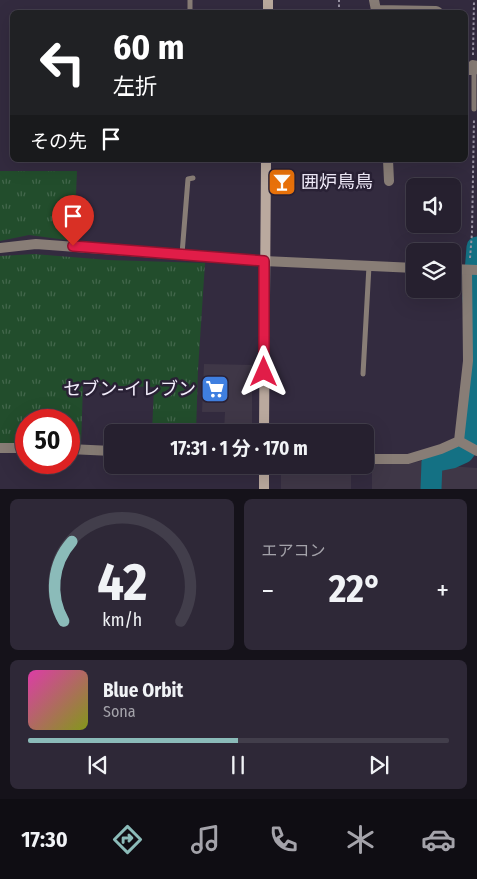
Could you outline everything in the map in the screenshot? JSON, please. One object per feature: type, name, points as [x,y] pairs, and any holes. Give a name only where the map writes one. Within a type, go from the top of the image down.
[{"type":"main road","points":[[264,424],[266,162]]},
{"type":"main road","points":[[264,474],[264,489]]},
{"type":"street","points":[[388,162],[389,181]]},
{"type":"street","points":[[0,248],[36,244],[264,261],[406,268]]},
{"type":"street","points":[[460,441],[468,361],[471,268]]},
{"type":"street","points":[[460,441],[474,450]]},
{"type":"street","points":[[374,459],[408,459],[460,441]]},
{"type":"street","points":[[0,448],[15,448]]},
{"type":"street","points":[[80,450],[104,451]]},
{"type":"lane","points":[[472,68],[474,109]]},
{"type":"lane","points":[[182,254],[188,179],[193,178]]},
{"type":"lane","points":[[362,374],[369,266]]},
{"type":"path","points":[[472,68],[474,0]]},
{"type":"path","points":[[471,268],[474,109]]},
{"type":"shaded area","points":[[204,364],[252,365],[252,424],[224,424],[225,412],[202,412]]},
{"type":"shaded area","points":[[429,459],[427,489],[372,489],[374,464],[408,464]]},
{"type":"shaded area","points":[[435,465],[477,468],[477,489],[435,489]]},
{"type":"shaded area","points":[[281,474],[351,474],[351,489],[281,489]]},
{"type":"green space","points":[[0,171],[77,171],[74,241],[29,235],[0,241]]},
{"type":"green space","points":[[34,254],[108,260],[205,263],[196,424],[152,424],[154,387],[83,385],[81,446],[80,409],[15,409],[15,444],[0,443],[0,256]]},
{"type":"waterway","points":[[477,247],[473,298],[477,346]]},
{"type":"waterway","points":[[431,489],[432,462],[452,458],[463,453],[473,440],[477,354]]},
{"type":"place","name":"囲炉鳥鳥","points":[[282,182]]},
{"type":"place","name":"セブン-イレブン","points":[[215,389]]},
{"type":"route","points":[[73,246],[264,261],[264,372]]}]
